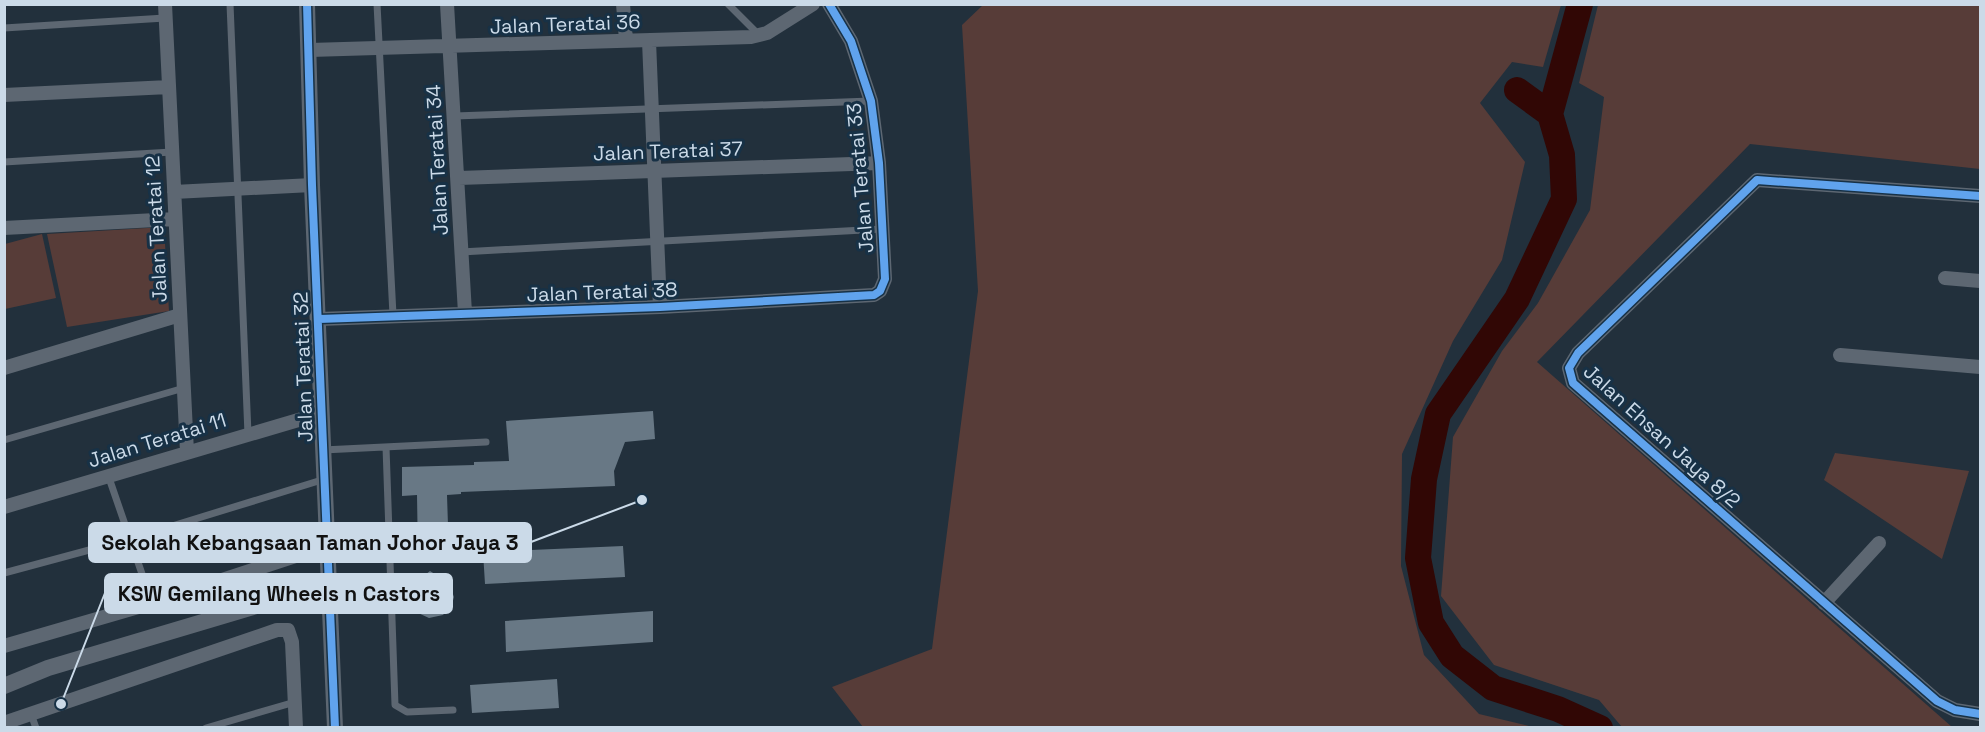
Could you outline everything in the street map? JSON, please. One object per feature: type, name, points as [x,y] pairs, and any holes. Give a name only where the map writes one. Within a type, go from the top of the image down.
[{"type":"street","name":"Jalan Teratai 32","points":[[307,4],[312,185],[335,728]]},
{"type":"street","name":"Jalan Teratai 34","points":[[447,4],[459,178],[465,313]]},
{"type":"street","points":[[623,4],[626,40]]},
{"type":"street","name":"Jalan Teratai 36","points":[[310,51],[759,36],[813,4]]},
{"type":"street","name":"Jalan Teratai 33","points":[[830,4],[851,41],[872,101],[879,163],[883,286]]},
{"type":"street","name":"Jalan Teratai 12","points":[[165,11],[187,452]]},
{"type":"street","points":[[649,41],[660,307]]},
{"type":"street","points":[[4,95],[169,87]]},
{"type":"street","name":"Jalan Teratai 37","points":[[459,178],[879,163]]},
{"type":"street","name":"Jalan Ehsan Jaya 8/2","points":[[1980,196],[1757,180],[1570,363],[1569,375],[1573,383],[1937,701],[1955,710],[1980,714]]},
{"type":"street","points":[[174,192],[237,191],[312,185]]},
{"type":"street","points":[[4,228],[176,219]]},
{"type":"street","points":[[1945,278],[1980,281]]},
{"type":"street","name":"Jalan Teratai 38","points":[[319,319],[660,307],[874,295],[883,286]]},
{"type":"street","points":[[4,368],[180,315]]},
{"type":"street","points":[[1840,355],[1980,368]]},
{"type":"street","name":"Jalan Teratai 11","points":[[4,507],[322,413]]},
{"type":"street","points":[[1824,603],[1879,543]]},
{"type":"street","points":[[4,646],[152,603],[328,545]]},
{"type":"street","points":[[4,686],[48,668],[330,584]]},
{"type":"street","points":[[4,723],[277,630],[288,630],[292,642],[296,728]]},
{"type":"lane","points":[[230,4],[248,434]]},
{"type":"lane","points":[[377,4],[393,315]]},
{"type":"lane","points":[[728,4],[759,36]]},
{"type":"lane","points":[[4,28],[165,11]]},
{"type":"lane","points":[[455,116],[872,101]]},
{"type":"lane","points":[[4,162],[172,152]]},
{"type":"lane","points":[[461,252],[882,230]]},
{"type":"lane","points":[[4,440],[184,388]]},
{"type":"lane","points":[[323,450],[486,442]]},
{"type":"lane","points":[[386,447],[395,705],[407,712],[453,710]]},
{"type":"lane","points":[[108,476],[152,603]]},
{"type":"lane","points":[[4,573],[130,540],[325,479]]},
{"type":"lane","points":[[206,728],[295,702]]},
{"type":"lane","points":[[31,714],[36,728]]},
{"type":"shaded area","points":[[983,5],[1561,5],[1543,67],[1512,62],[1480,103],[1525,162],[1502,260],[1453,341],[1402,454],[1401,566],[1424,655],[1479,714],[1533,727],[863,727],[832,687],[932,649],[978,291],[962,25]]},
{"type":"shaded area","points":[[1598,5],[1980,5],[1980,169],[1750,144],[1537,362],[1952,727],[1622,727],[1599,700],[1494,665],[1441,596],[1453,437],[1502,351],[1538,303],[1590,210],[1604,97],[1579,83]]},
{"type":"shaded area","points":[[164,227],[169,311],[67,327],[47,234]]},
{"type":"shaded area","points":[[42,234],[56,298],[5,309],[5,244]]},
{"type":"shaded area","points":[[1835,453],[1969,471],[1942,559],[1824,480]]},
{"type":"building","points":[[653,411],[655,439],[625,442],[614,471],[615,486],[461,492],[461,494],[447,495],[449,556],[418,557],[417,495],[402,496],[402,467],[474,465],[474,462],[509,461],[506,421]]},
{"type":"building","points":[[623,546],[625,577],[485,584],[483,552]]},
{"type":"building","points":[[430,571],[449,583],[454,597],[452,604],[443,615],[429,618],[416,612],[409,599],[412,585]]},
{"type":"building","points":[[653,611],[653,642],[506,652],[505,621]]},
{"type":"building","points":[[557,679],[559,708],[472,713],[470,685]]},
{"type":"waterway","points":[[1550,114],[1580,4]]},
{"type":"waterway","points":[[1517,90],[1550,114],[1562,155],[1564,199],[1517,299],[1438,414],[1424,479],[1418,558],[1431,623],[1452,656],[1493,688],[1558,709],[1600,728]]},
{"type":"cycle path","points":[[307,4],[312,185],[335,728]]},
{"type":"cycle path","points":[[319,319],[660,307],[874,295],[880,291],[885,279],[879,163],[871,101],[851,41],[829,4]]},
{"type":"cycle path","points":[[1980,196],[1757,180],[1578,353],[1569,368],[1573,383],[1937,701],[1955,710],[1980,714]]},
{"type":"place","name":"Sekolah Kebangsaan Taman Johor Jaya 3","points":[[642,500]]},
{"type":"place","name":"KSW Gemilang Wheels n Castors","points":[[61,704]]}]
